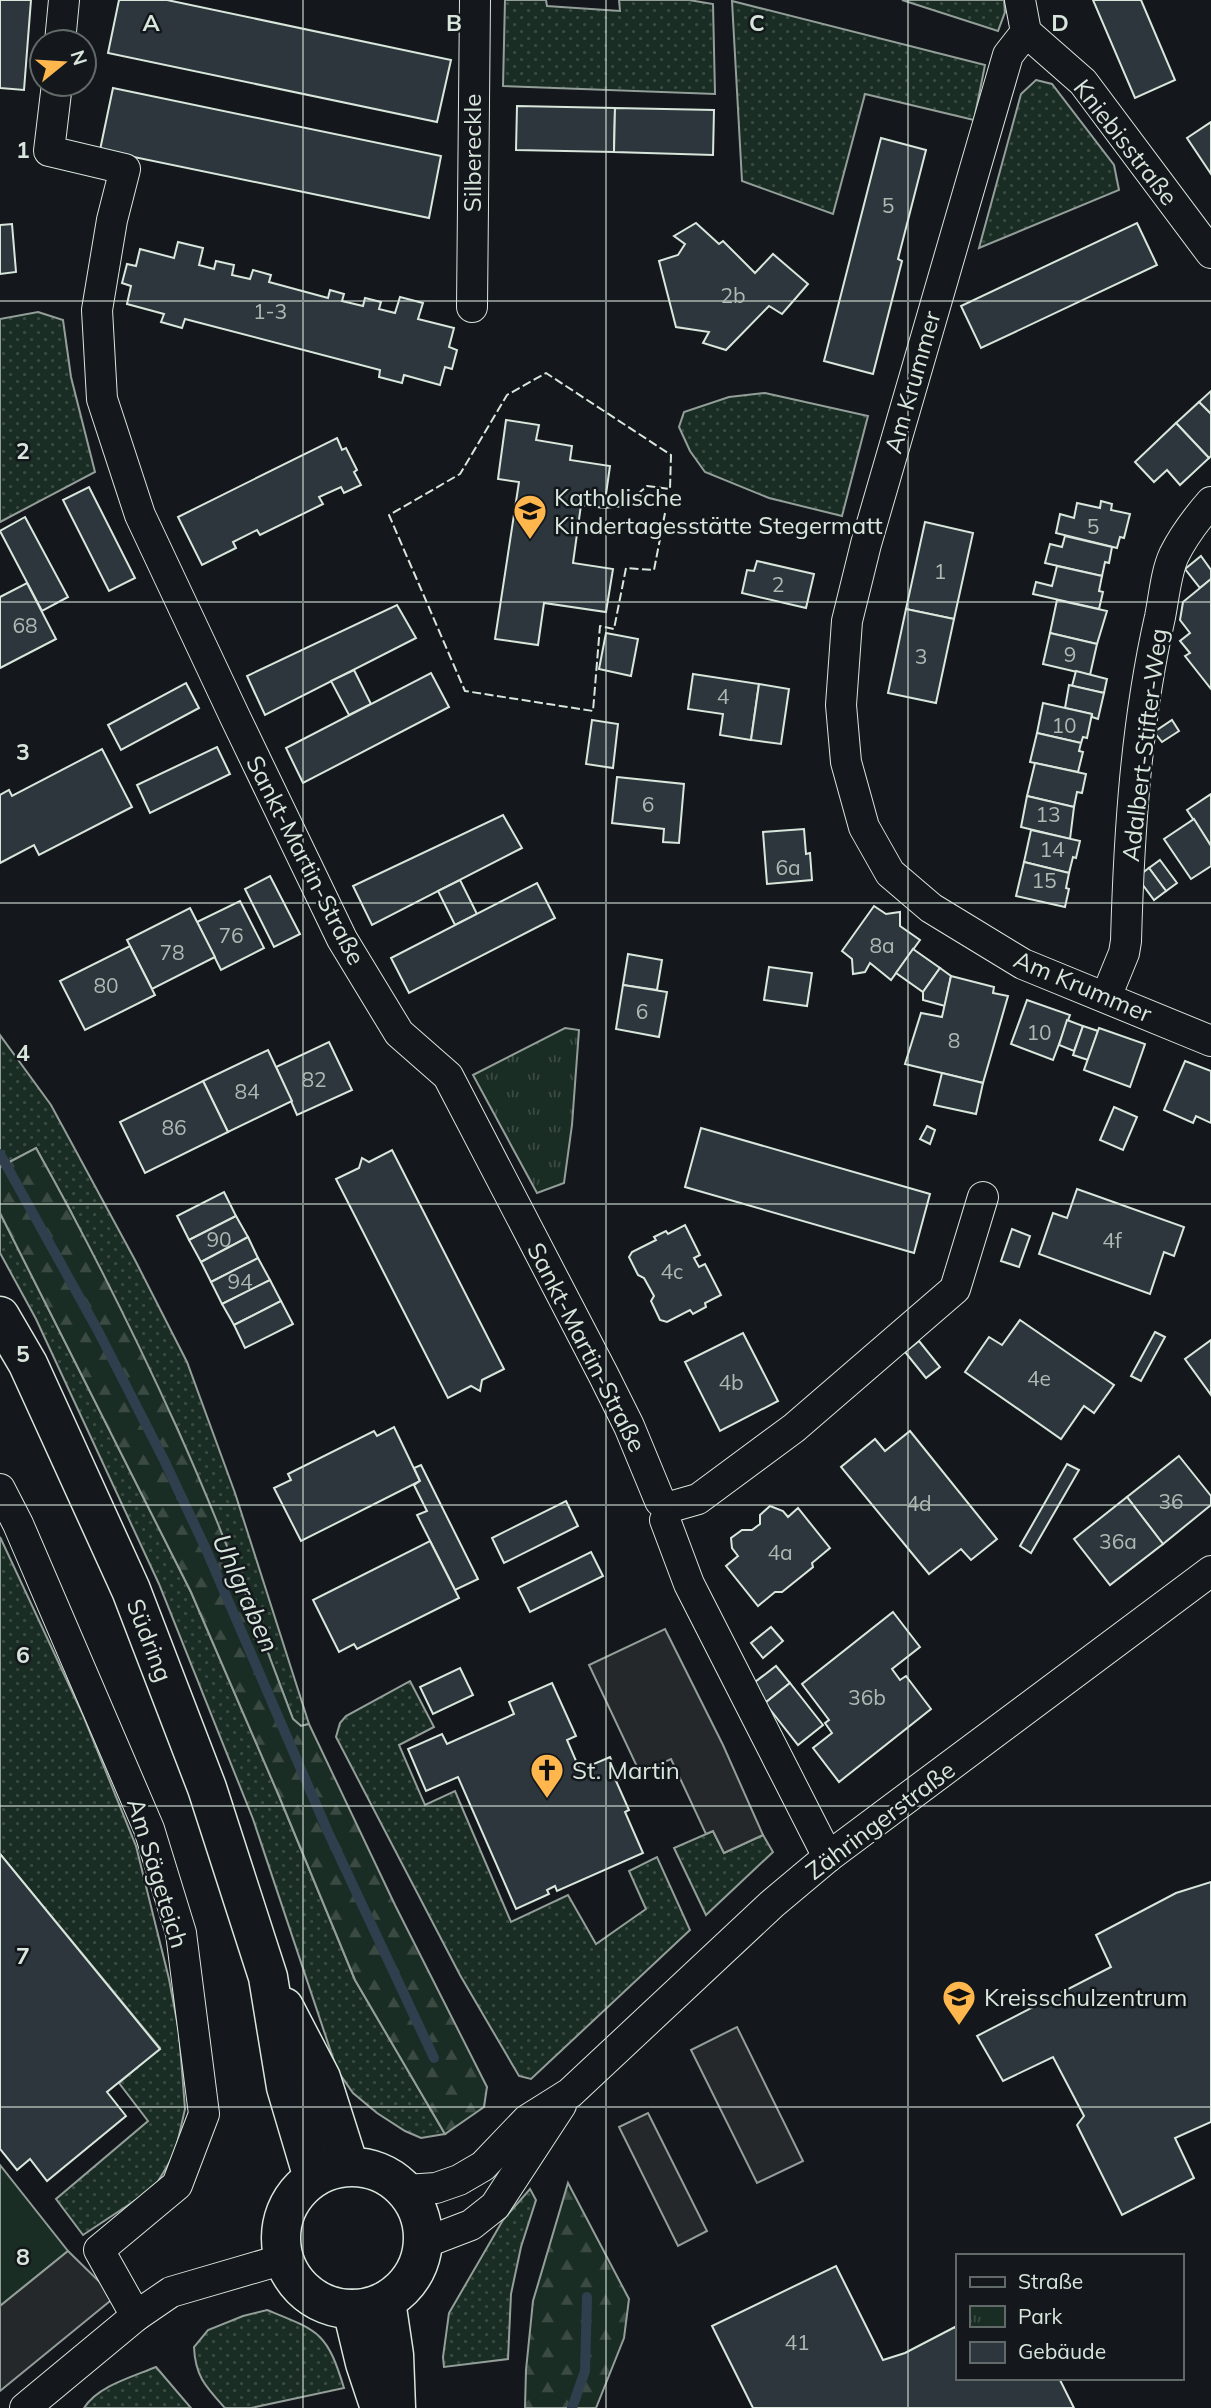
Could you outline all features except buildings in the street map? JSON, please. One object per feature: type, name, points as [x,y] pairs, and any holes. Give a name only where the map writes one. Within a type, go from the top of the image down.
[{"type":"street","points":[[61,28],[64,0]]},
{"type":"street","name":"Silbereckle","points":[[472,307],[475,0]]},
{"type":"street","points":[[1020,0],[1026,32]]},
{"type":"street","name":"Kniebisstraße","points":[[1026,32],[1083,82],[1211,253]]},
{"type":"street","name":"Am Krummer","points":[[1026,32],[1008,55],[866,544],[847,621],[841,705],[846,762],[863,827],[890,873],[931,908],[1023,964],[1211,1041]]},
{"type":"street","name":"Sankt-Martin-Straße","points":[[55,98],[49,151],[125,169],[112,220],[97,310],[102,399],[140,514],[234,717],[342,939],[399,1033],[448,1076],[603,1374],[665,1509],[689,1584],[828,1857]]},
{"type":"street","name":"Adalbert-Stifter-Weg","points":[[1106,997],[1124,953],[1128,853],[1144,701],[1157,628],[1173,557],[1194,522],[1211,502]]},
{"type":"street","points":[[665,1509],[698,1499],[794,1428],[955,1289],[983,1197]]},
{"type":"street","name":"Südring","points":[[0,1316],[28,1364],[131,1590],[207,1788],[268,1977],[286,2087],[313,2178]]},
{"type":"street","name":"Am Sägeteich","points":[[0,1489],[18,1524],[149,1829],[181,1933],[204,2114],[177,2185],[99,2250],[136,2316]]},
{"type":"street","name":"Zähringerstraße","points":[[406,2190],[436,2188],[459,2180],[483,2166],[527,2120],[570,2093],[772,1903],[828,1857],[1211,1571]]},
{"type":"street","name":"Südring","points":[[268,1977],[321,2078],[349,2166]]},
{"type":"street","name":"Zähringerstraße","points":[[424,2243],[471,2225],[495,2206],[570,2093]]},
{"type":"street","points":[[349,2166],[365,2167],[388,2176],[406,2190],[418,2210],[424,2243],[413,2276],[398,2292],[369,2305],[333,2307],[313,2298],[295,2281],[284,2259],[281,2241],[287,2208],[295,2195],[313,2178],[326,2171],[349,2166]]},
{"type":"street","points":[[25,2408],[136,2316],[171,2292],[284,2259]]},
{"type":"street","points":[[369,2305],[365,2363],[380,2408]]},
{"type":"street","points":[[369,2305],[394,2355],[396,2408]]},
{"type":"green space","points":[[505,0],[546,0],[547,6],[620,11],[619,0],[689,0],[713,4],[715,94],[503,86]]},
{"type":"green space","points":[[902,0],[1004,0],[1005,12],[998,31]]},
{"type":"green space","points":[[732,1],[985,65],[974,120],[865,94],[833,214],[742,181]]},
{"type":"green space","points":[[1036,80],[1052,84],[1114,165],[1119,190],[979,248],[1021,94]]},
{"type":"green space","points":[[38,312],[63,320],[71,377],[95,472],[0,522],[0,319]]},
{"type":"green space","points":[[765,393],[868,416],[842,516],[769,498],[705,472],[690,451],[679,427],[684,412],[729,397]]},
{"type":"green space","points":[[565,1028],[579,1030],[572,1125],[564,1183],[537,1193],[473,1075]]},
{"type":"green space","points":[[0,1035],[51,1105],[187,1362],[235,1493],[309,1724],[301,1726],[293,1719],[177,1428],[71,1212],[36,1148],[0,1167]]},
{"type":"green space","points":[[36,1148],[110,1286],[177,1428],[223,1536],[293,1719],[301,1726],[309,1724],[395,1905],[487,2087],[484,2107],[445,2134],[355,1980],[191,1592],[0,1213],[0,1167]]},
{"type":"green space","points":[[0,1213],[191,1592],[355,1980],[445,2134],[421,2138],[405,2131],[353,2093],[337,2070],[253,1819],[159,1584],[36,1319],[0,1253]]},
{"type":"green space","points":[[0,1537],[83,1715],[136,1846],[169,1979],[179,2032],[185,2109],[175,2153],[154,2188],[83,2235],[56,2199],[148,2121],[119,2083],[160,2048],[0,1854]]},
{"type":"green space","points":[[410,1681],[434,1727],[399,1745],[425,1805],[455,1791],[511,1922],[568,1895],[596,1944],[646,1909],[629,1871],[657,1857],[690,1930],[531,2079],[519,2076],[460,1975],[336,1737],[340,1723],[346,1716]]},
{"type":"green space","points":[[713,1831],[724,1853],[763,1835],[773,1852],[706,1915],[674,1848]]},
{"type":"green space","points":[[0,2165],[68,2251],[0,2306]]},
{"type":"green space","points":[[568,2183],[629,2299],[624,2338],[596,2408],[525,2408],[533,2301]]},
{"type":"green space","points":[[530,2189],[536,2200],[521,2247],[511,2294],[508,2359],[444,2367],[449,2313],[503,2220]]},
{"type":"green space","points":[[267,2310],[299,2323],[319,2336],[332,2355],[344,2388],[251,2408],[225,2408],[199,2374],[194,2347],[208,2330]]},
{"type":"green space","points":[[156,2367],[191,2408],[84,2408],[107,2388]]},
{"type":"shaded area","points":[[665,1629],[723,1745],[763,1835],[724,1853],[713,1831],[706,1834],[671,1759],[640,1773],[589,1665]]},
{"type":"shaded area","points":[[737,2027],[803,2161],[757,2183],[691,2050]]},
{"type":"shaded area","points":[[648,2113],[707,2231],[678,2246],[619,2127]]},
{"type":"shaded area","points":[[68,2251],[115,2297],[0,2391],[0,2306]]},
{"type":"waterway","name":"Uhlgraben","points":[[0,1154],[97,1329],[164,1460],[205,1547],[328,1832],[434,2058]]},
{"type":"waterway","name":"Uhlgraben","points":[[572,2408],[585,2371],[587,2297]]},
{"type":"fence","points":[[604,508],[624,506],[647,486],[670,489],[671,455],[546,373],[507,395],[460,474],[389,515],[465,691],[593,711],[600,626],[614,629],[626,568],[654,570],[665,513]]},
{"type":"place","name":"Katholische Kindertagesstätte Stegermatt","points":[[530,541]]},
{"type":"place","name":"St. Martin","points":[[547,1800]]},
{"type":"place","name":"Kreisschulzentrum","points":[[959,2027]]}]
